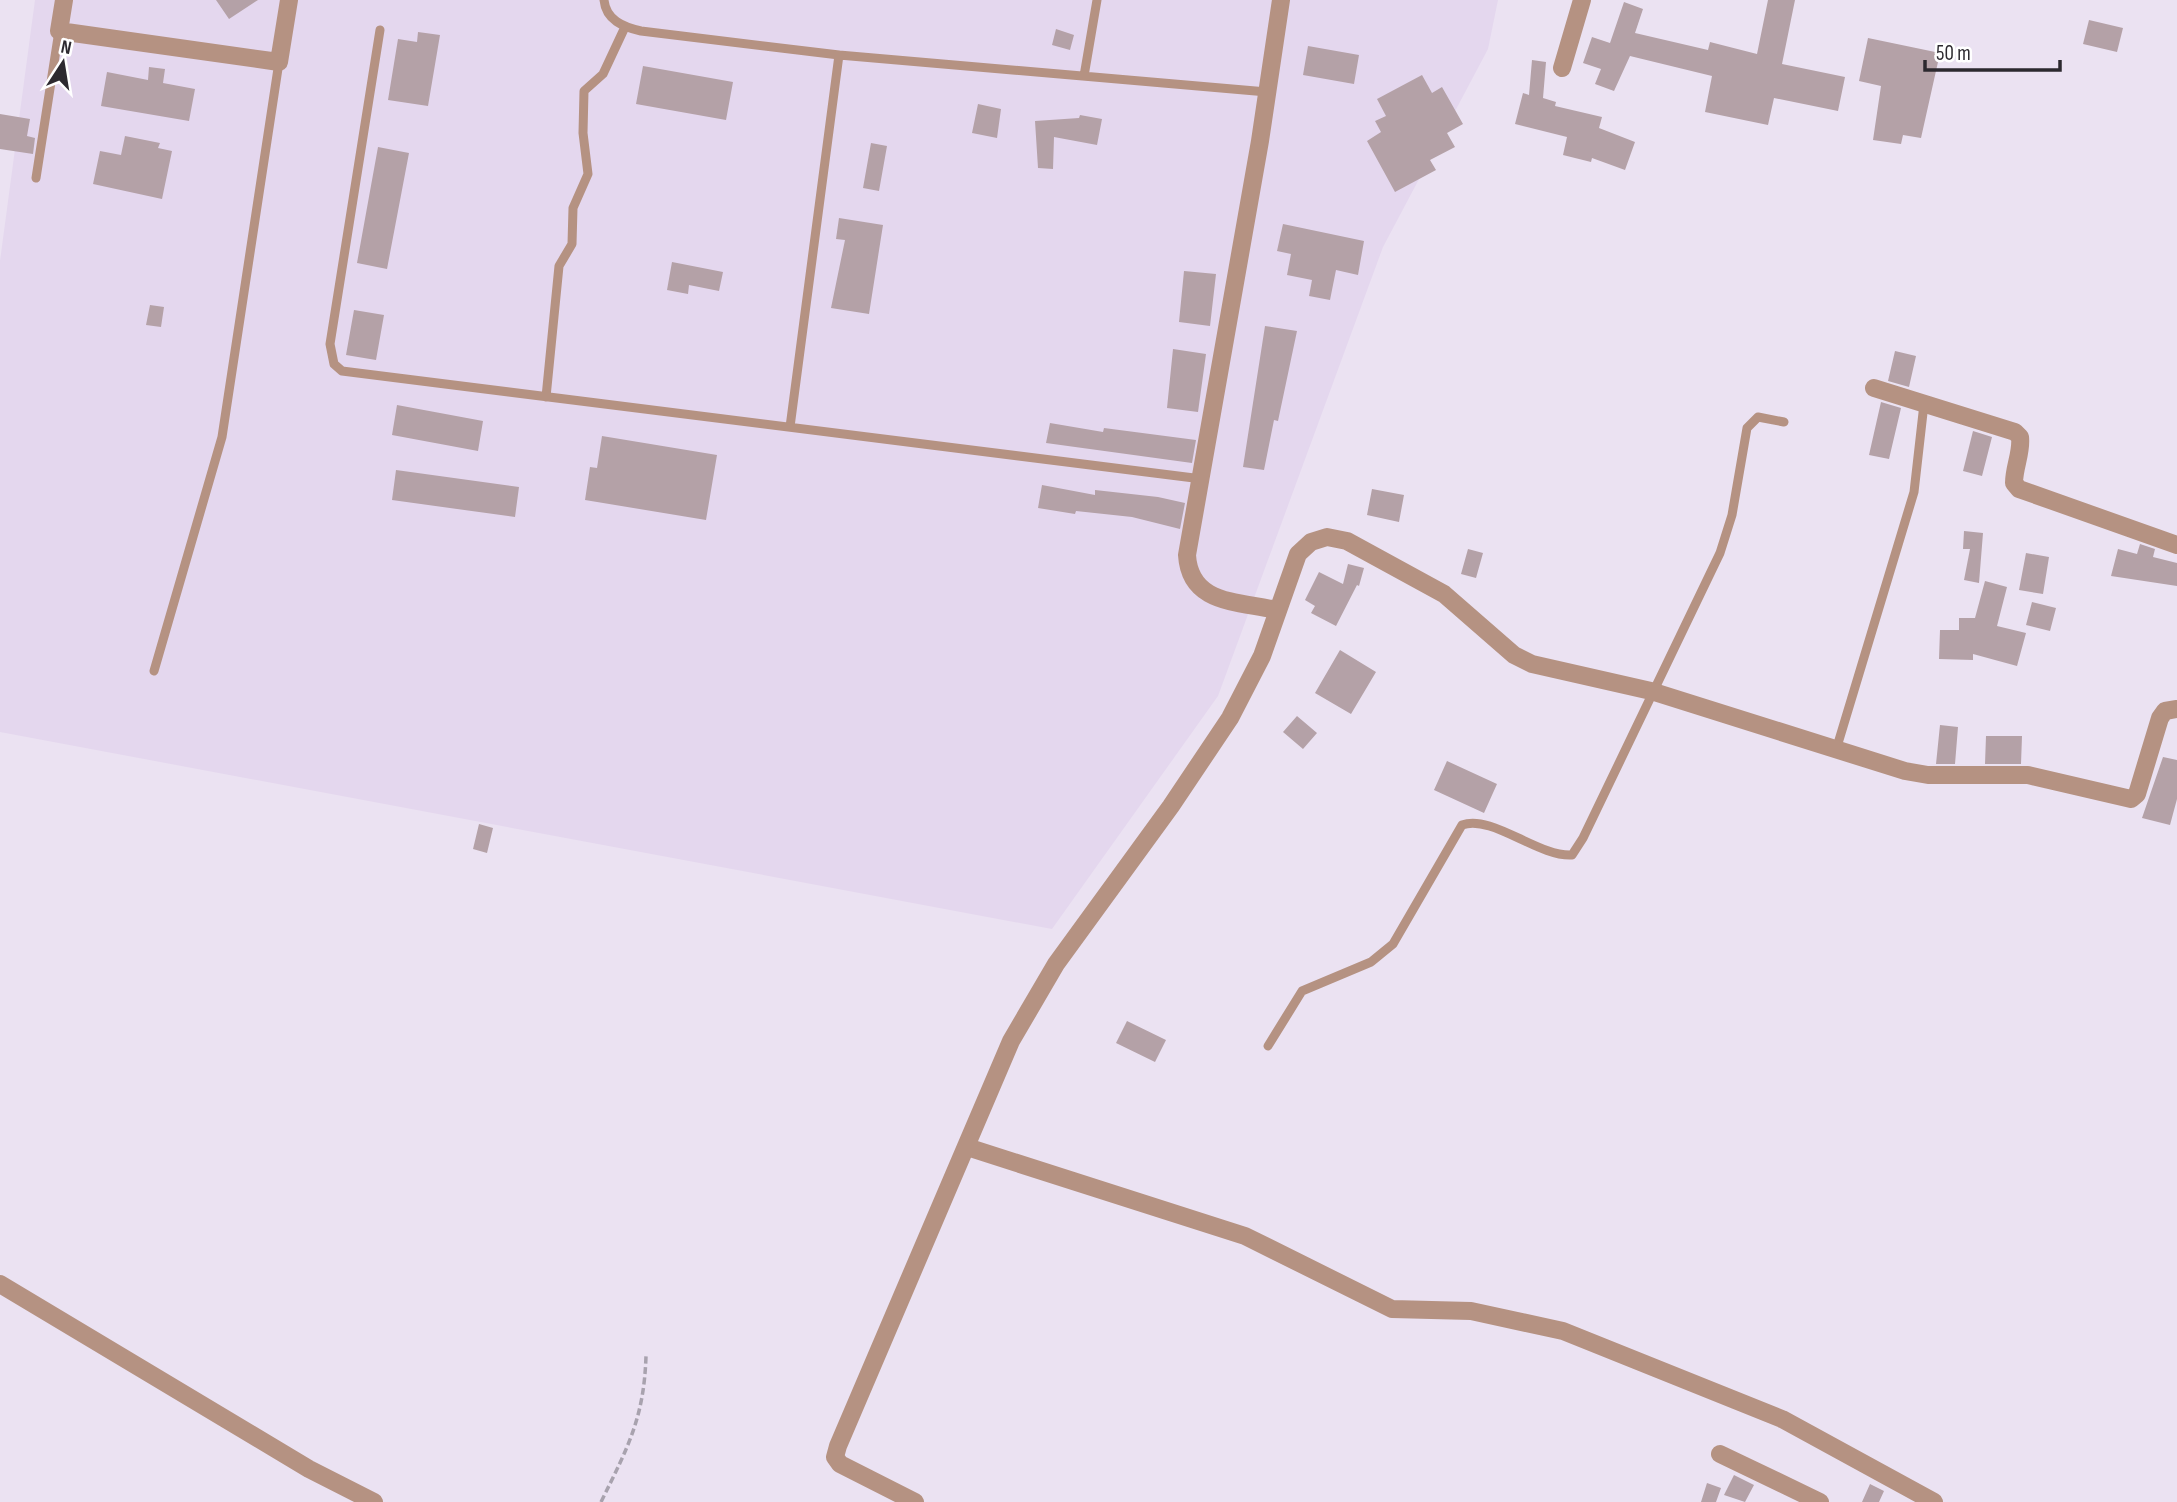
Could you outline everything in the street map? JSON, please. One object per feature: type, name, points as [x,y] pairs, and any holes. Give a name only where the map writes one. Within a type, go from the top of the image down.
[{"type":"street","points":[[64,0],[59,31],[279,62],[289,0]]},
{"type":"street","points":[[1276,610],[1217,597],[1197,588],[1188,574],[1187,555],[1267,92],[1280,0]]},
{"type":"street","points":[[1562,68],[1582,0]]},
{"type":"street","points":[[1874,388],[2015,432],[2020,437],[2021,444],[2014,474],[2014,483],[2019,489],[2177,545]]},
{"type":"street","points":[[915,1502],[840,1464],[835,1457],[1011,1041],[1056,964],[1171,806],[1230,718],[1262,656],[1276,610],[1298,554],[1311,542],[1326,537],[1347,541],[1444,594],[1514,655],[1555,671],[1651,691],[1905,771],[1928,775],[2028,775],[2131,799],[2137,793],[2160,718],[2165,711],[2177,709]]},
{"type":"street","points":[[967,1147],[1245,1236],[1392,1309],[1471,1311],[1563,1331],[1782,1419],[1904,1495],[1934,1502]]},
{"type":"street","points":[[0,1284],[309,1469],[374,1502]]},
{"type":"street","points":[[1720,1454],[1820,1502]]},
{"type":"lane","points":[[604,0],[605,9],[612,19],[625,27],[839,55],[1267,92]]},
{"type":"lane","points":[[1084,76],[1097,0]]},
{"type":"lane","points":[[546,397],[559,266],[572,244],[573,208],[589,174],[583,133],[584,92],[603,74],[625,27]]},
{"type":"lane","points":[[380,30],[330,344],[334,364],[353,374],[1202,479]]},
{"type":"lane","points":[[36,178],[59,31]]},
{"type":"lane","points":[[790,427],[839,55]]},
{"type":"lane","points":[[154,671],[222,437],[279,62]]},
{"type":"lane","points":[[1836,750],[1914,492],[1924,404]]},
{"type":"lane","points":[[1268,1046],[1301,991],[1371,962],[1393,944],[1462,825],[1480,824],[1555,853],[1572,855],[1583,838],[1651,691],[1720,553],[1732,516],[1747,428],[1758,417],[1784,422]]},
{"type":"path","points":[[601,1502],[639,1419],[645,1395],[646,1356]]},
{"type":"shaded area","points":[[35,0],[1498,0],[1488,49],[1383,247],[1218,696],[1052,929],[0,732],[0,261]]},
{"type":"building","points":[[216,0],[258,0],[229,19]]},
{"type":"building","points":[[1768,0],[1795,0],[1782,64],[1845,77],[1838,111],[1774,98],[1768,125],[1705,112],[1712,76],[1630,56],[1614,91],[1595,84],[1601,69],[1583,63],[1592,37],[1610,43],[1624,2],[1643,9],[1635,33],[1708,50],[1710,42],[1757,54]]},
{"type":"building","points":[[2089,20],[2123,28],[2117,52],[2083,44]]},
{"type":"building","points":[[1056,29],[1074,35],[1070,50],[1052,45]]},
{"type":"building","points":[[418,32],[440,35],[428,106],[388,100],[398,39],[417,42]]},
{"type":"building","points":[[1868,38],[1940,53],[1921,138],[1903,135],[1901,144],[1873,140],[1881,86],[1859,81]]},
{"type":"building","points":[[1308,46],[1359,55],[1354,84],[1303,75]]},
{"type":"building","points":[[1532,60],[1546,62],[1543,98],[1556,102],[1555,106],[1602,117],[1599,128],[1635,142],[1625,170],[1592,158],[1591,162],[1563,155],[1567,137],[1515,124],[1523,93],[1529,95]]},
{"type":"building","points":[[643,66],[733,82],[726,120],[636,104]]},
{"type":"building","points":[[149,67],[165,69],[163,83],[195,89],[189,121],[101,106],[107,72],[148,80]]},
{"type":"building","points":[[1422,75],[1432,93],[1442,87],[1463,124],[1447,133],[1455,147],[1430,160],[1436,170],[1395,192],[1367,141],[1381,132],[1375,121],[1386,116],[1377,99]]},
{"type":"building","points":[[978,104],[1001,109],[997,138],[972,133]]},
{"type":"building","points":[[0,114],[30,119],[27,136],[35,138],[33,154],[0,149]]},
{"type":"building","points":[[1080,115],[1102,119],[1097,145],[1054,137],[1053,169],[1038,168],[1035,121],[1079,118]]},
{"type":"building","points":[[125,136],[160,143],[158,148],[172,151],[162,199],[93,184],[100,151],[121,155]]},
{"type":"building","points":[[871,143],[887,146],[879,191],[863,188]]},
{"type":"building","points":[[378,147],[409,153],[387,269],[357,263]]},
{"type":"building","points":[[839,218],[883,225],[869,314],[831,308],[845,240],[836,239]]},
{"type":"building","points":[[1283,224],[1364,241],[1358,275],[1336,270],[1330,300],[1309,296],[1312,280],[1287,275],[1291,254],[1277,251]]},
{"type":"building","points":[[672,262],[723,272],[719,291],[689,285],[688,294],[667,290]]},
{"type":"building","points":[[1184,271],[1216,274],[1210,326],[1179,322]]},
{"type":"building","points":[[150,305],[164,307],[161,327],[146,325]]},
{"type":"building","points":[[354,310],[384,315],[376,360],[346,355]]},
{"type":"building","points":[[1265,326],[1297,331],[1278,421],[1274,420],[1264,470],[1243,467]]},
{"type":"building","points":[[1173,349],[1206,354],[1198,412],[1167,408]]},
{"type":"building","points":[[1895,351],[1916,356],[1909,387],[1888,381]]},
{"type":"building","points":[[1881,402],[1901,408],[1889,459],[1869,455]]},
{"type":"building","points":[[397,405],[483,421],[478,451],[392,435]]},
{"type":"building","points":[[1050,423],[1103,432],[1104,428],[1196,440],[1192,463],[1046,443]]},
{"type":"building","points":[[1973,431],[1992,437],[1982,476],[1963,471]]},
{"type":"building","points":[[602,436],[717,455],[706,520],[585,500],[590,467],[597,468]]},
{"type":"building","points":[[396,470],[519,487],[515,517],[392,500]]},
{"type":"building","points":[[1042,485],[1095,495],[1095,490],[1185,503],[1180,529],[1132,517],[1076,511],[1075,514],[1038,508]]},
{"type":"building","points":[[1372,489],[1404,495],[1399,522],[1367,515]]},
{"type":"building","points":[[1964,531],[1983,533],[1979,583],[1964,580],[1970,549],[1963,549]]},
{"type":"building","points":[[2140,544],[2155,549],[2153,557],[2177,563],[2177,586],[2111,576],[2118,549],[2137,554]]},
{"type":"building","points":[[1468,549],[1483,553],[1476,578],[1461,574]]},
{"type":"building","points":[[2026,553],[2049,557],[2043,594],[2019,590]]},
{"type":"building","points":[[1348,564],[1364,568],[1359,586],[1357,585],[1336,626],[1311,613],[1315,606],[1305,600],[1319,572],[1343,584]]},
{"type":"building","points":[[1985,581],[2007,587],[1997,626],[2026,633],[2017,666],[1973,654],[1973,660],[1939,659],[1940,630],[1959,630],[1959,618],[1975,618]]},
{"type":"building","points":[[2032,602],[2056,608],[2050,631],[2026,625]]},
{"type":"building","points":[[1340,650],[1376,672],[1351,714],[1315,693]]},
{"type":"building","points":[[1297,716],[1317,733],[1303,749],[1283,732]]},
{"type":"building","points":[[1940,725],[1958,727],[1955,764],[1936,764]]},
{"type":"building","points":[[1986,736],[2022,736],[2021,764],[1985,764]]},
{"type":"building","points":[[2163,757],[2177,760],[2177,799],[2170,825],[2142,818]]},
{"type":"building","points":[[1447,761],[1497,784],[1484,813],[1434,790]]},
{"type":"building","points":[[479,824],[493,828],[487,853],[473,849]]},
{"type":"building","points":[[1127,1021],[1166,1040],[1155,1062],[1116,1043]]},
{"type":"building","points":[[1734,1475],[1754,1485],[1745,1502],[1724,1495]]},
{"type":"building","points":[[1707,1483],[1721,1488],[1716,1502],[1701,1502]]},
{"type":"building","points":[[1870,1484],[1884,1491],[1879,1502],[1862,1502]]}]
